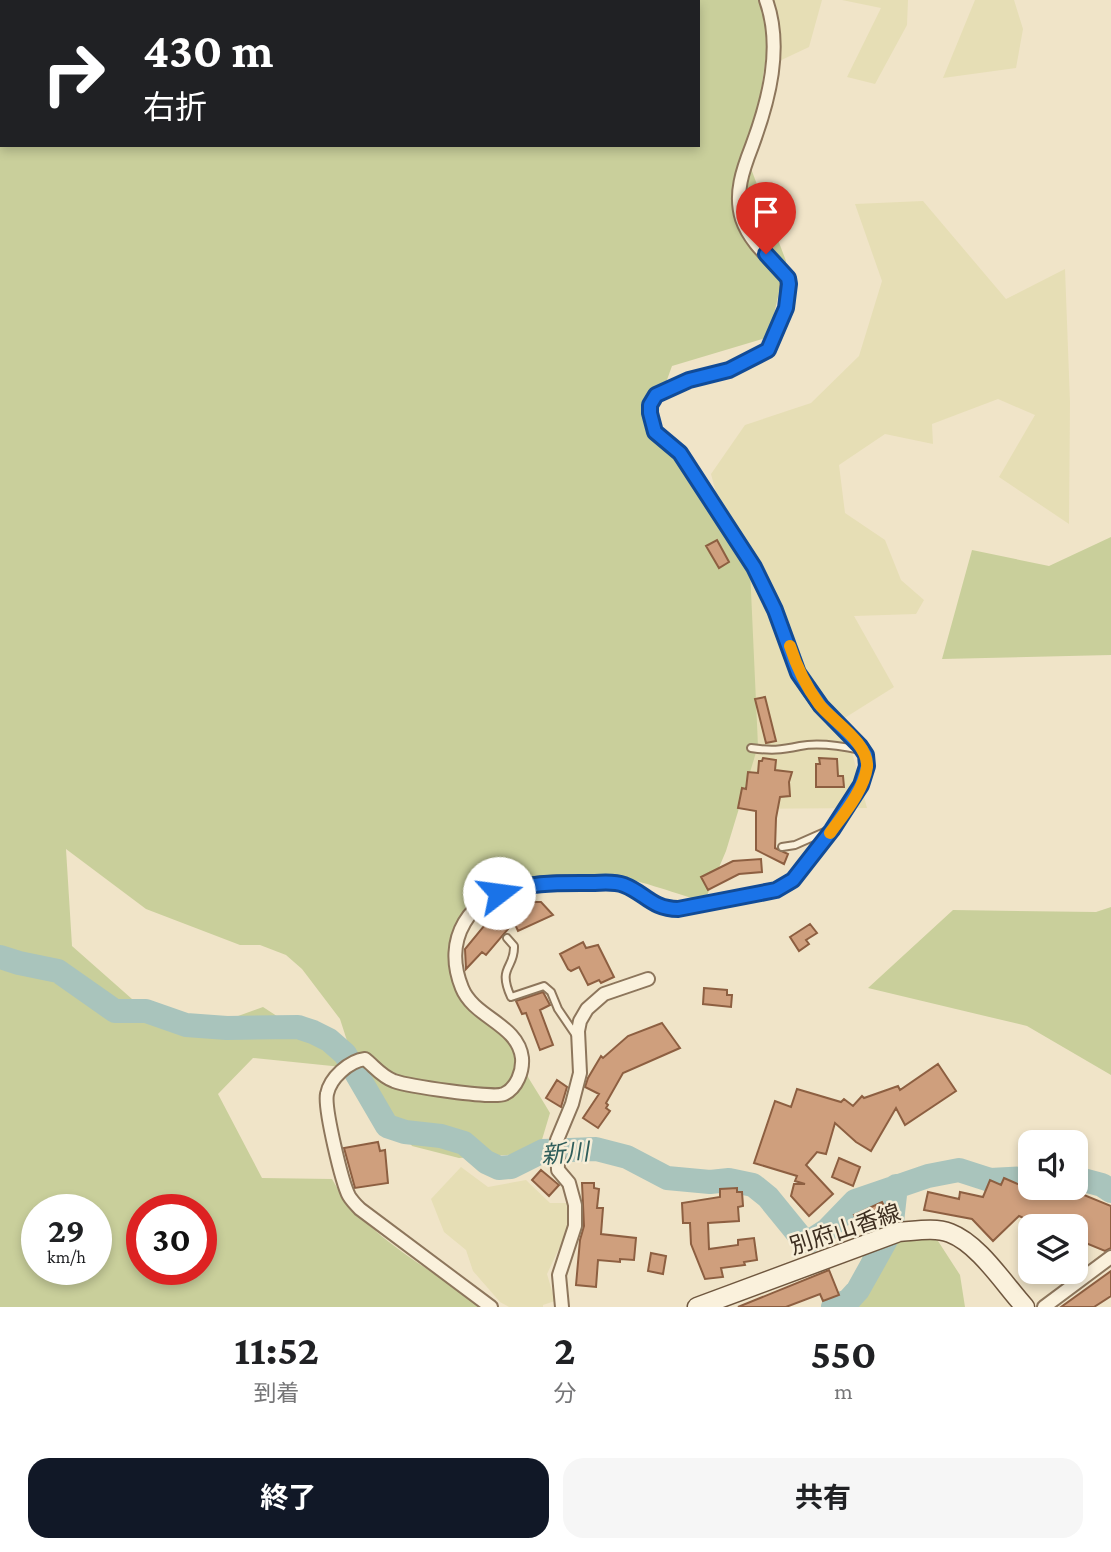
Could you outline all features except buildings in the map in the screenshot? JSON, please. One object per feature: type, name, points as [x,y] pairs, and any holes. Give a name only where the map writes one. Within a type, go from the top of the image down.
[{"type":"main road","name":"別府山香線","points":[[697,1307],[899,1232],[922,1230],[948,1232],[971,1244],[1025,1307]]},
{"type":"street","points":[[491,1307],[360,1209],[349,1196],[326,1097],[331,1082],[358,1060],[365,1059],[377,1072],[395,1082],[480,1095],[503,1094],[516,1083],[521,1073],[520,1046],[514,1037],[471,1004],[457,974],[456,940],[462,924],[476,908],[499,893],[519,886],[552,882],[606,882],[628,887],[664,909],[776,890],[802,868],[832,830],[861,785],[867,766],[863,750],[821,706],[798,673],[775,610],[754,567],[680,453],[655,432],[650,413],[650,405],[656,395],[689,380],[729,370],[768,350],[786,308],[788,278],[754,243],[741,214],[741,170],[765,104],[776,50],[772,15],[766,0]]},
{"type":"street","points":[[562,1307],[559,1275],[575,1226],[575,1205],[569,1183],[558,1170],[556,1140],[572,1104],[578,1081],[580,1021],[592,1004],[604,994],[648,979]]},
{"type":"street","points":[[1044,1307],[1111,1257]]},
{"type":"lane","points":[[751,748],[782,750],[800,746],[831,745],[863,750]]},
{"type":"lane","points":[[782,847],[832,830]]},
{"type":"lane","points":[[507,938],[514,946],[504,978],[511,997],[515,998],[538,986],[548,988],[558,1009],[579,1038]]},
{"type":"shaded area","points":[[758,0],[822,0],[809,47],[773,64]]},
{"type":"shaded area","points":[[842,0],[908,0],[907,25],[875,84],[847,77],[881,8]]},
{"type":"shaded area","points":[[975,0],[1014,0],[1023,29],[1016,68],[943,78]]},
{"type":"shaded area","points":[[923,201],[1006,299],[1065,269],[1070,402],[1069,524],[999,477],[1035,415],[998,399],[932,424],[933,444],[885,434],[839,465],[845,513],[885,540],[901,580],[924,600],[916,614],[854,616],[894,687],[843,719],[867,808],[737,809],[758,746],[740,583],[711,474],[745,425],[811,403],[859,356],[882,281],[855,204]]},
{"type":"shaded area","points":[[461,1167],[488,1187],[526,1180],[550,1203],[568,1203],[570,1225],[547,1274],[555,1301],[543,1307],[509,1307],[500,1302],[473,1271],[466,1250],[444,1232],[431,1199]]},
{"type":"green space","points":[[700,0],[765,0],[772,15],[750,166],[786,261],[769,337],[672,366],[655,413],[675,455],[750,569],[758,746],[726,851],[706,898],[698,900],[620,877],[536,877],[513,883],[482,899],[462,917],[455,928],[449,952],[458,993],[472,1010],[514,1048],[550,1113],[538,1153],[459,1158],[412,1146],[350,1050],[340,1019],[302,969],[286,955],[260,945],[240,945],[146,909],[66,849],[72,946],[132,999],[205,1028],[263,1007],[332,1052],[342,1067],[253,1058],[218,1094],[262,1178],[332,1179],[345,1200],[380,1234],[481,1307],[0,1307],[0,147],[700,147]]},
{"type":"green space","points":[[1111,537],[1111,655],[942,659],[972,550],[1049,566]]},
{"type":"green space","points":[[1111,907],[1111,1075],[1027,1026],[868,988],[953,910],[1096,912]]},
{"type":"green space","points":[[909,1231],[938,1241],[960,1275],[965,1307],[839,1307],[868,1244]]},
{"type":"waterway","name":"新川","points":[[0,957],[58,971],[115,1011],[146,1011],[186,1025],[227,1028],[298,1027],[313,1032],[329,1040],[345,1054],[387,1126],[464,1143],[486,1162],[499,1168],[511,1167],[543,1151],[596,1149],[627,1157],[667,1178],[710,1182],[729,1180],[753,1185],[768,1197],[803,1240],[810,1241],[827,1230],[855,1201],[928,1176],[959,1170],[990,1180],[1018,1179]]},
{"type":"waterway","name":"新川","points":[[1088,1181],[1111,1191]]},
{"type":"waterway","points":[[833,1307],[848,1301],[858,1290],[891,1231],[896,1186]]},
{"type":"slow traffic","points":[[790,646],[798,673],[821,706],[866,755],[867,766],[861,785],[830,833]]},
{"type":"route","points":[[499,893],[519,886],[552,882],[606,882],[628,887],[664,909],[678,909],[776,890],[793,880],[832,830],[861,785],[867,766],[866,755],[821,706],[798,673],[775,610],[754,567],[680,453],[655,432],[650,413],[650,405],[656,395],[689,380],[729,370],[768,350],[786,308],[789,284],[788,278],[766,254]]}]
